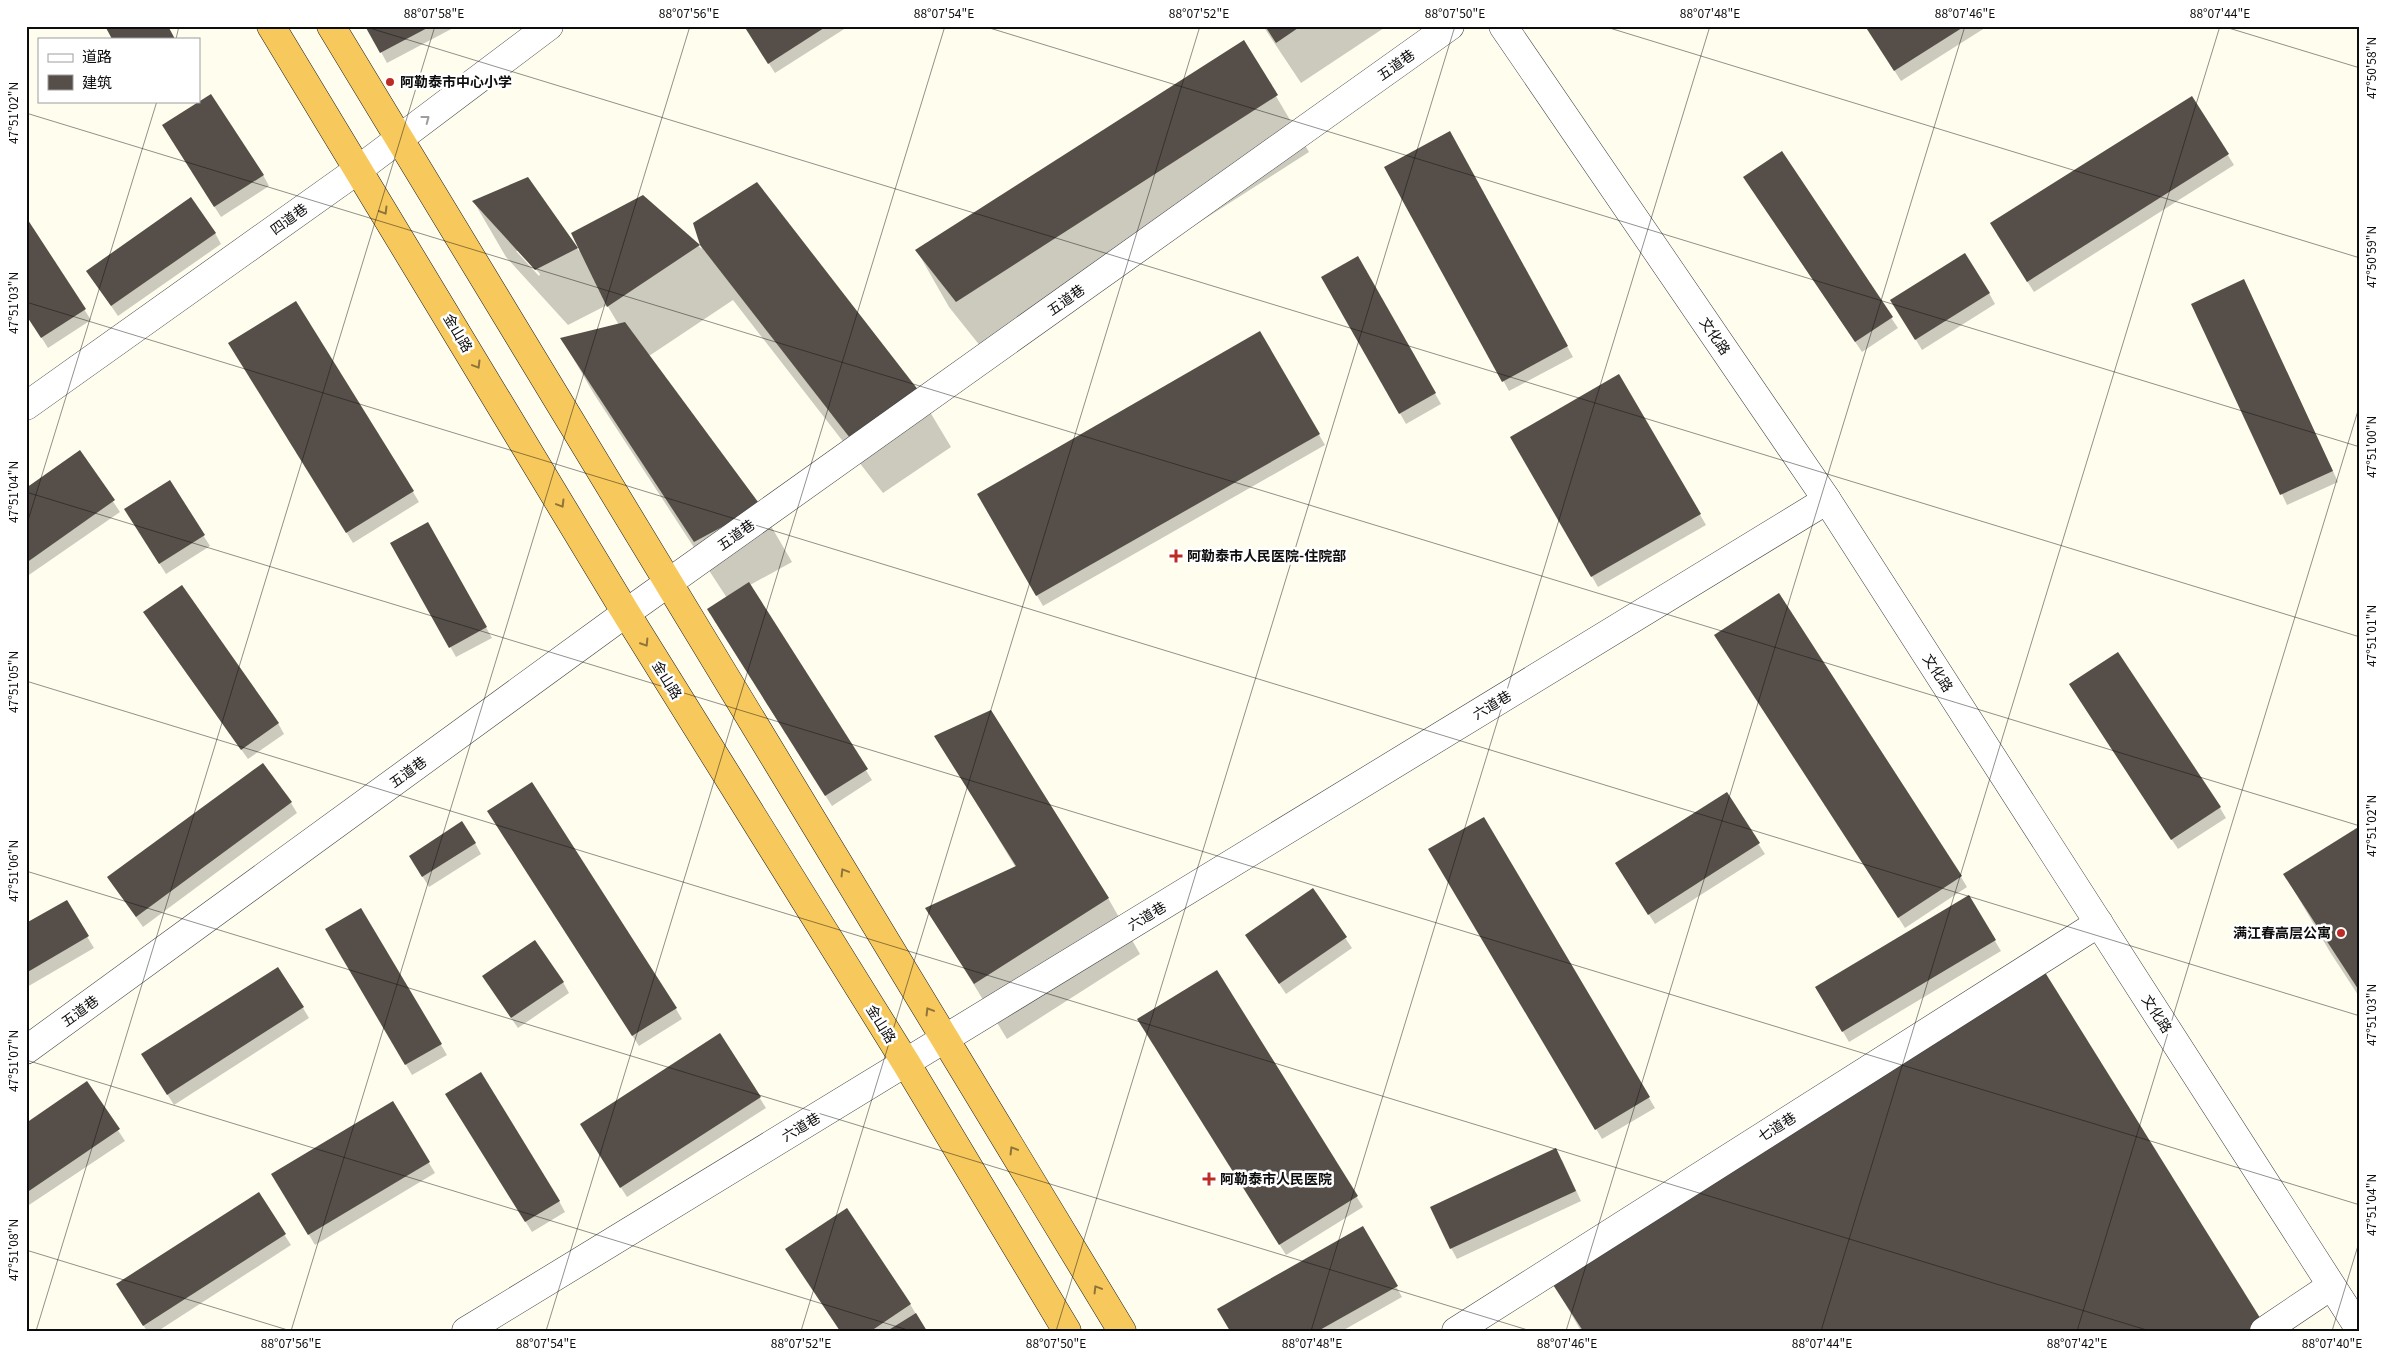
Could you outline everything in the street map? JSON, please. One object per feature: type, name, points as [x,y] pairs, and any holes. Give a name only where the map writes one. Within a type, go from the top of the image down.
[{"type":"highway","name":"金山路","points":[[271,26],[626,613],[906,1063],[1068,1331]]},
{"type":"highway","points":[[331,26],[1122,1331]]},
{"type":"street","name":"四道巷","points":[[26,406],[359,169],[549,26]]},
{"type":"street","name":"五道巷","points":[[26,1050],[626,613],[1450,26]]},
{"type":"street","name":"文化路","points":[[1502,26],[1827,500],[2360,1330]]},
{"type":"street","name":"六道巷","points":[[466,1331],[1827,500]]},
{"type":"street","name":"七道巷","points":[[1456,1331],[2099,924]]},
{"type":"street","points":[[2264,1331],[2332,1286]]},
{"type":"building","points":[[105,26],[168,26],[174,38],[111,38]]},
{"type":"building","points":[[365,26],[431,26],[380,53]]},
{"type":"building","points":[[744,26],[827,26],[768,64]]},
{"type":"building","points":[[1265,26],[1301,26],[1276,43]]},
{"type":"building","points":[[1865,26],[1965,26],[1894,71]]},
{"type":"building","points":[[1244,40],[1278,95],[956,302],[915,250]]},
{"type":"building","points":[[211,94],[264,175],[214,207],[162,125]]},
{"type":"building","points":[[2192,96],[2229,154],[2027,282],[1990,223]]},
{"type":"building","points":[[1450,131],[1568,346],[1502,382],[1384,167]]},
{"type":"building","points":[[1782,151],[1893,317],[1855,342],[1743,177]]},
{"type":"building","points":[[528,177],[578,248],[535,270],[472,201]]},
{"type":"building","points":[[757,182],[919,391],[850,438],[700,245],[693,223]]},
{"type":"building","points":[[643,195],[700,245],[607,307],[571,233]]},
{"type":"building","points":[[191,197],[216,233],[111,306],[86,271]]},
{"type":"building","points":[[26,217],[86,309],[41,338],[26,315]]},
{"type":"building","points":[[1965,253],[1990,293],[1915,340],[1890,300]]},
{"type":"building","points":[[1358,256],[1436,393],[1399,414],[1321,277]]},
{"type":"building","points":[[2244,279],[2333,471],[2280,495],[2191,304]]},
{"type":"building","points":[[296,301],[414,491],[346,533],[228,343]]},
{"type":"building","points":[[625,322],[761,506],[694,542],[560,338]]},
{"type":"building","points":[[1260,331],[1320,434],[1036,596],[977,494]]},
{"type":"building","points":[[1619,374],[1701,514],[1591,577],[1510,437]]},
{"type":"building","points":[[80,450],[115,500],[26,563],[26,488]]},
{"type":"building","points":[[170,480],[205,535],[159,564],[124,509]]},
{"type":"building","points":[[428,522],[487,627],[449,648],[390,543]]},
{"type":"building","points":[[749,582],[868,769],[825,796],[707,609]]},
{"type":"building","points":[[182,585],[279,723],[241,750],[143,612]]},
{"type":"building","points":[[1779,593],[1962,876],[1898,918],[1714,635]]},
{"type":"building","points":[[2118,652],[2221,807],[2171,840],[2069,684]]},
{"type":"building","points":[[991,710],[1109,898],[974,984],[925,908],[1016,866],[934,736]]},
{"type":"building","points":[[263,763],[292,802],[136,917],[107,877]]},
{"type":"building","points":[[532,782],[677,1008],[632,1036],[487,811]]},
{"type":"building","points":[[1727,792],[1760,843],[1648,915],[1615,863]]},
{"type":"building","points":[[1484,817],[1650,1097],[1595,1130],[1428,849]]},
{"type":"building","points":[[462,821],[476,843],[422,877],[409,856]]},
{"type":"building","name":"满江春高层公寓","points":[[2360,826],[2360,992],[2283,874]]},
{"type":"building","points":[[1313,888],[1347,937],[1279,984],[1245,935]]},
{"type":"building","points":[[1969,895],[1996,940],[1842,1032],[1815,987]]},
{"type":"building","points":[[67,900],[89,936],[26,973],[26,923]]},
{"type":"building","points":[[361,908],[442,1044],[405,1065],[325,929]]},
{"type":"building","points":[[535,940],[564,982],[511,1018],[482,976]]},
{"type":"building","points":[[2038,961],[2267,1329],[2264,1331],[1583,1331],[1546,1274]]},
{"type":"building","points":[[278,967],[304,1007],[167,1095],[141,1054]]},
{"type":"building","points":[[1217,970],[1358,1196],[1279,1245],[1137,1019]]},
{"type":"building","points":[[720,1033],[761,1097],[620,1188],[580,1124]]},
{"type":"building","points":[[481,1072],[560,1201],[525,1222],[445,1094]]},
{"type":"building","points":[[87,1081],[120,1129],[26,1193],[26,1123]]},
{"type":"building","points":[[393,1101],[430,1162],[308,1235],[271,1174]]},
{"type":"building","points":[[1556,1148],[1576,1191],[1450,1249],[1430,1207]]},
{"type":"building","points":[[259,1192],[286,1234],[143,1326],[116,1284]]},
{"type":"building","points":[[847,1208],[911,1304],[871,1331],[840,1331],[785,1249]]},
{"type":"building","points":[[1363,1226],[1398,1286],[1318,1331],[1230,1331],[1217,1309]]},
{"type":"building","points":[[916,1313],[927,1331],[887,1331]]},
{"type":"place","name":"阿勒泰市中心小学","points":[[390,82]]},
{"type":"place","name":"阿勒泰市人民医院-住院部","points":[[1176,556]]},
{"type":"place","name":"满江春高层公寓","points":[[2341,933]]},
{"type":"place","name":"阿勒泰市人民医院","points":[[1209,1179]]}]
